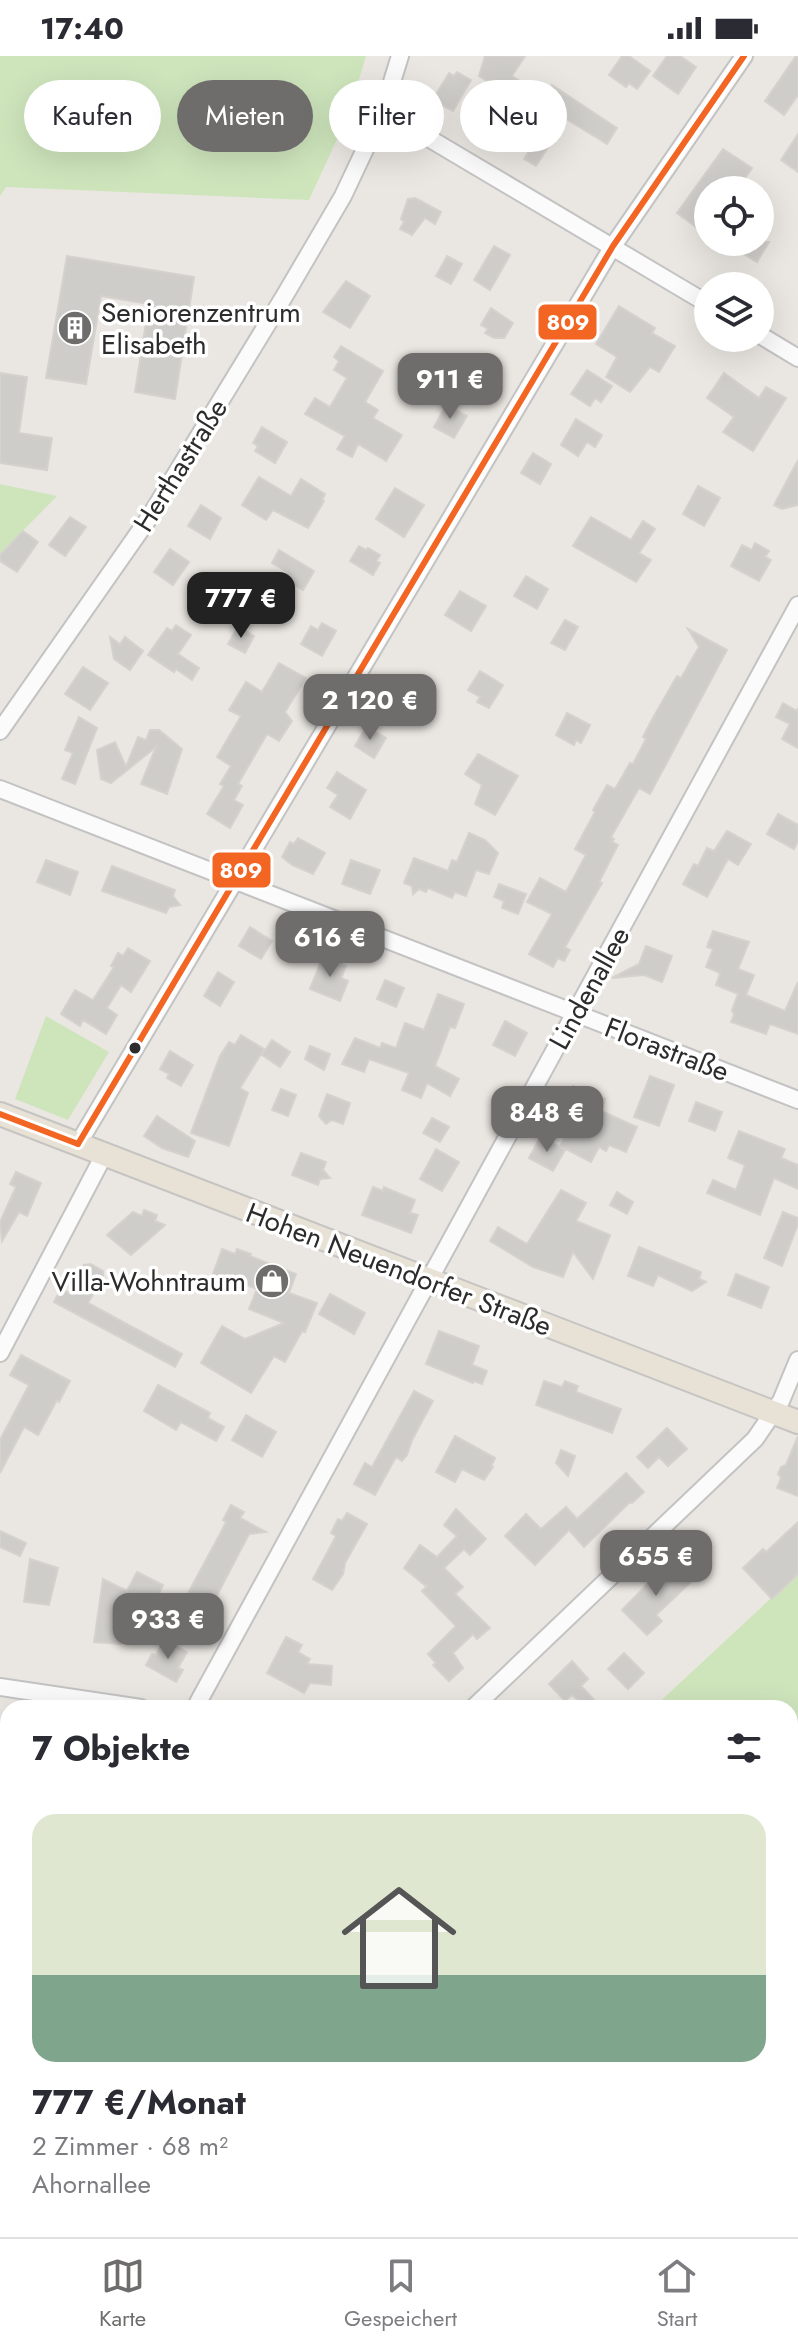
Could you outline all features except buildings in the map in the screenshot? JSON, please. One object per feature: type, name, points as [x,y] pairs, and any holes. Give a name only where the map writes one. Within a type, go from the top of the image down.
[{"type":"main road","name":"Hohen Neuendorfer Straße","points":[[0,1114],[798,1422]]},
{"type":"street","name":"Herthastraße","points":[[393,80],[400,56]]},
{"type":"street","points":[[78,1144],[613,246],[744,56]]},
{"type":"street","points":[[444,147],[694,295]]},
{"type":"street","name":"Herthastraße","points":[[0,731],[149,518],[343,196],[364,152]]},
{"type":"street","points":[[774,343],[798,358]]},
{"type":"street","name":"Lindenallee","points":[[199,1700],[798,605]]},
{"type":"street","name":"Florastraße","points":[[0,789],[798,1100]]},
{"type":"street","points":[[0,1353],[104,1155]]},
{"type":"street","points":[[481,1700],[755,1439],[774,1413],[798,1360]]},
{"type":"street","points":[[0,1687],[79,1700]]},
{"type":"green space","points":[[0,56],[366,56],[359,80],[329,80],[331,152],[309,200],[6,187],[0,196]]},
{"type":"green space","points":[[0,484],[57,496],[0,554]]},
{"type":"green space","points":[[46,1016],[109,1052],[68,1120],[15,1099]]},
{"type":"green space","points":[[798,1573],[798,1700],[662,1700]]},
{"type":"transit line","name":"809","points":[[78,1144],[613,246],[744,56]]},
{"type":"transit line","name":"809","points":[[0,1114],[78,1144]]},
{"type":"place","name":"Seniorenzentrum Elisabeth","points":[[75,328]]},
{"type":"place","name":"Villa-Wohntraum","points":[[272,1281]]}]
